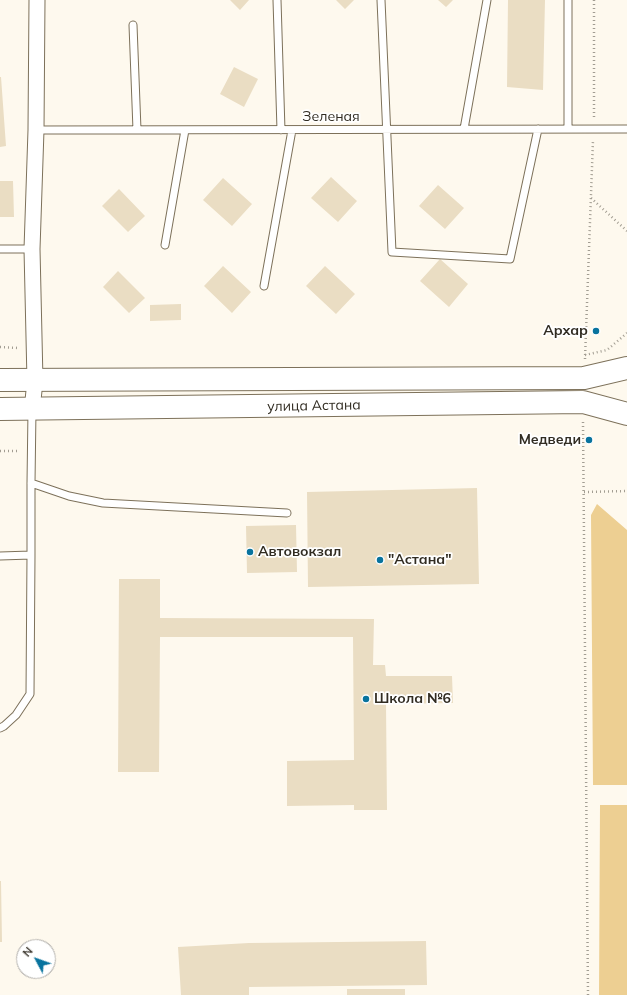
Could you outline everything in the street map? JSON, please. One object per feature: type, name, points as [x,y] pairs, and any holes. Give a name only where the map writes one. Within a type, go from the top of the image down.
[{"type":"main road","name":"улица Астана","points":[[0,380],[584,378],[627,368]]},
{"type":"main road","name":"улица Астана","points":[[0,410],[583,402],[627,414]]},
{"type":"street","points":[[32,410],[35,380],[32,249],[36,130],[37,0]]},
{"type":"lane","points":[[277,0],[282,130]]},
{"type":"lane","points":[[381,0],[392,252],[510,259],[538,129]]},
{"type":"lane","points":[[464,129],[487,0]]},
{"type":"lane","points":[[568,0],[568,129]]},
{"type":"lane","points":[[133,25],[137,130]]},
{"type":"lane","name":"Зеленая","points":[[36,130],[627,129]]},
{"type":"lane","points":[[165,245],[185,130]]},
{"type":"lane","points":[[264,286],[292,130]]},
{"type":"lane","points":[[0,249],[32,249]]},
{"type":"lane","points":[[0,728],[16,715],[30,694],[32,410]]},
{"type":"lane","points":[[31,483],[69,496],[103,503],[287,512]]},
{"type":"lane","points":[[0,556],[31,555]]},
{"type":"path","points":[[584,378],[594,129],[594,0]]},
{"type":"path","points":[[591,198],[627,231]]},
{"type":"path","points":[[585,355],[606,350],[627,333]]},
{"type":"path","points":[[583,402],[588,995]]},
{"type":"path","points":[[0,451],[31,450]]},
{"type":"path","points":[[584,492],[627,491]]},
{"type":"shaded area","points":[[597,504],[627,530],[627,785],[593,785],[591,515]]},
{"type":"shaded area","points":[[600,805],[627,805],[627,995],[599,995]]},
{"type":"building","points":[[230,0],[249,0],[240,10]]},
{"type":"building","points":[[336,0],[354,0],[345,9]]},
{"type":"building","points":[[438,0],[453,0],[446,7]]},
{"type":"building","points":[[508,0],[545,0],[543,90],[507,87]]},
{"type":"building","points":[[234,67],[258,79],[244,107],[220,94]]},
{"type":"building","points":[[0,77],[6,146],[0,147]]},
{"type":"building","points":[[331,177],[357,201],[338,222],[311,198]]},
{"type":"building","points":[[223,178],[252,204],[232,226],[203,200]]},
{"type":"building","points":[[0,181],[13,181],[14,217],[0,217]]},
{"type":"building","points":[[438,185],[464,208],[445,229],[419,206]]},
{"type":"building","points":[[119,189],[145,216],[128,232],[102,206]]},
{"type":"building","points":[[440,259],[468,284],[449,307],[420,281]]},
{"type":"building","points":[[223,266],[251,292],[232,313],[204,286]]},
{"type":"building","points":[[325,266],[355,294],[336,314],[306,286]]},
{"type":"building","points":[[118,271],[145,298],[129,313],[103,287]]},
{"type":"building","points":[[181,304],[181,320],[150,321],[150,305]]},
{"type":"building","points":[[477,488],[479,584],[308,587],[307,492]]},
{"type":"building","points":[[296,525],[297,572],[247,573],[246,526]]},
{"type":"building","points":[[119,579],[160,579],[160,618],[374,619],[373,665],[385,665],[386,676],[452,676],[453,703],[386,704],[387,810],[354,810],[354,805],[287,806],[287,761],[354,760],[353,637],[160,637],[159,772],[118,772]]},
{"type":"building","points":[[1,881],[2,942],[0,942]]},
{"type":"building","points":[[426,941],[427,985],[249,987],[249,995],[181,995],[178,947],[249,943]]},
{"type":"building","points":[[347,989],[405,989],[405,995],[347,995]]},
{"type":"place","name":"Архар","points":[[596,331]]},
{"type":"place","name":"Медведи","points":[[589,440]]},
{"type":"place","name":"Автовокзал","points":[[250,552]]},
{"type":"place","name":"\"Астана\"","points":[[380,560]]},
{"type":"place","name":"Школа №6","points":[[366,699]]}]
